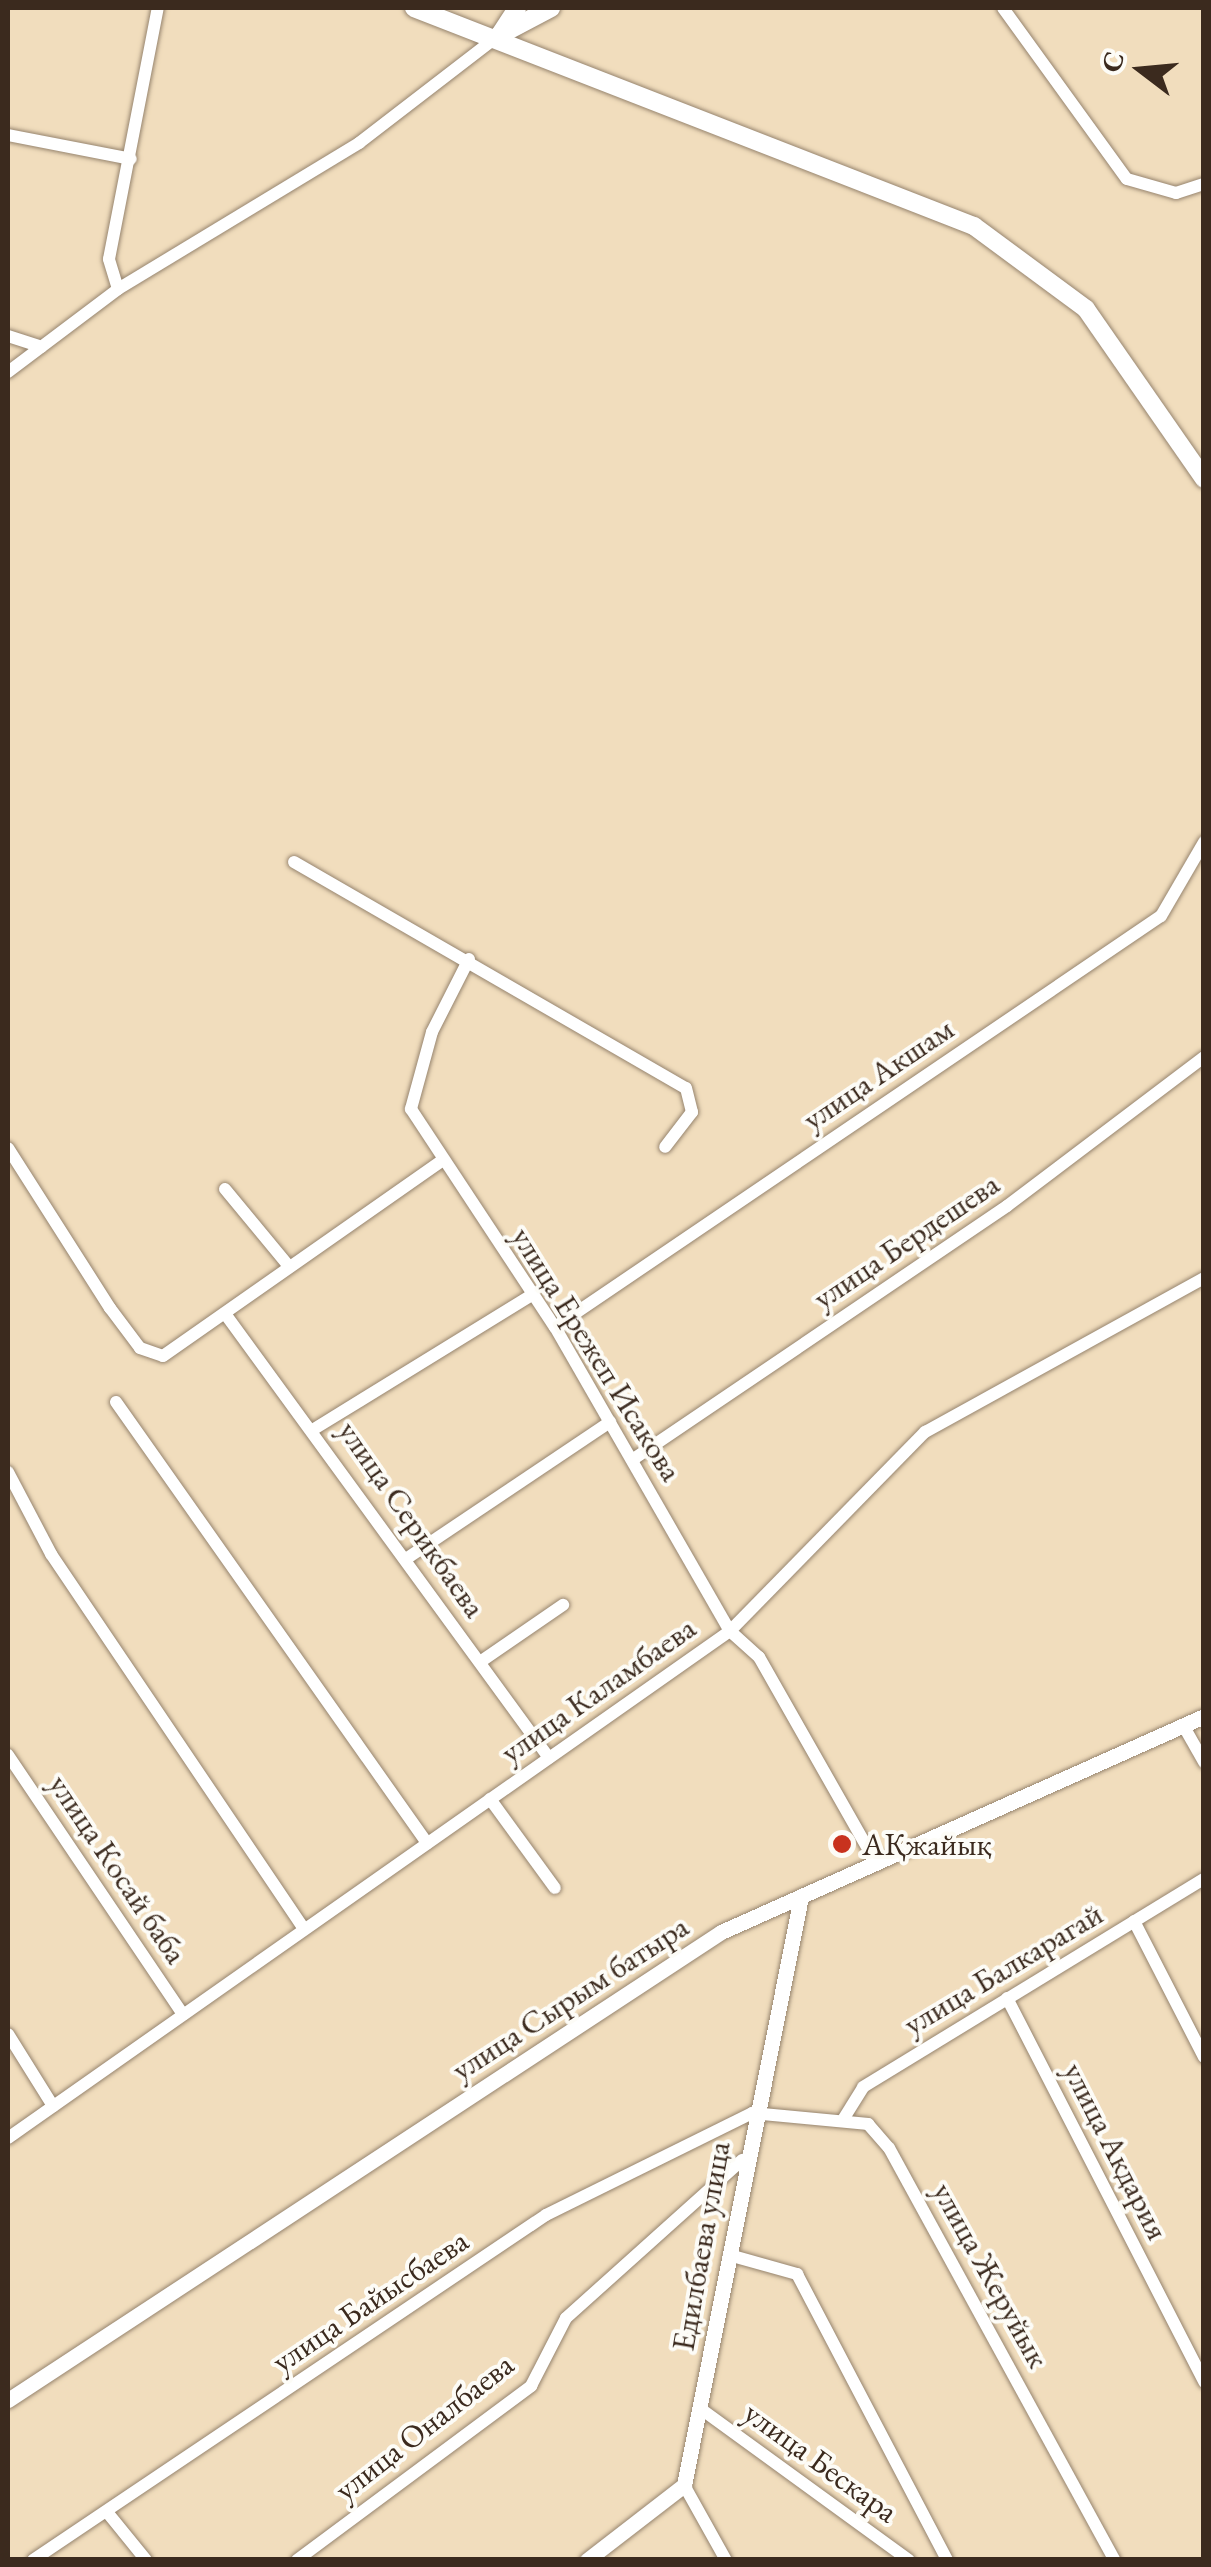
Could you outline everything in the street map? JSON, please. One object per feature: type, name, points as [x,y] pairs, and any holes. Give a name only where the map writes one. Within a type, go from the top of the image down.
[{"type":"main road","points":[[414,8],[498,36],[885,186],[1011,248],[1086,309],[1204,480]]},
{"type":"main road","points":[[498,36],[518,8]]},
{"type":"main road","points":[[498,36],[551,8]]},
{"type":"street","points":[[118,289],[109,258],[158,8]]},
{"type":"street","points":[[1003,8],[1127,179],[1176,192],[1204,184]]},
{"type":"street","points":[[8,372],[118,289],[359,143],[498,36]]},
{"type":"street","points":[[8,135],[130,159]]},
{"type":"street","points":[[8,336],[40,347]]},
{"type":"street","name":"улица Акшам","points":[[555,1328],[1161,916],[1204,842]]},
{"type":"street","points":[[294,862],[686,1088],[692,1112],[665,1147]]},
{"type":"street","name":"улица Ережеп Исакова","points":[[468,959],[432,1032],[411,1109],[530,1296],[555,1328],[730,1631],[759,1656],[876,1863]]},
{"type":"street","name":"улица Бердешева","points":[[632,1460],[1007,1206],[1204,1057]]},
{"type":"street","points":[[8,1148],[140,1348],[176,1352],[287,1264],[442,1161]]},
{"type":"street","points":[[225,1189],[287,1264]]},
{"type":"street","name":"улица Каламбаева","points":[[8,2138],[730,1631],[924,1432],[1204,1278]]},
{"type":"street","points":[[314,1429],[530,1296]]},
{"type":"street","name":"улица Серикбаева","points":[[226,1316],[314,1429],[549,1758]]},
{"type":"street","points":[[116,1402],[427,1843]]},
{"type":"street","points":[[406,1559],[610,1422]]},
{"type":"street","points":[[8,1472],[52,1554],[304,1929]]},
{"type":"street","points":[[480,1662],[563,1605]]},
{"type":"street","name":"улица Сырым батыра","points":[[8,2400],[721,1932],[1204,1716]]},
{"type":"street","points":[[1184,1725],[1204,1762]]},
{"type":"street","name":"улица Косай баба","points":[[8,1754],[183,2014]]},
{"type":"street","points":[[490,1799],[555,1888]]},
{"type":"street","name":"улица Балкарагай","points":[[844,2118],[862,2087],[1204,1879]]},
{"type":"street","name":"Едилбаева улица","points":[[684,2485],[742,2160],[801,1896]]},
{"type":"street","points":[[1134,1921],[1204,2057]]},
{"type":"street","name":"улица Акдария","points":[[1007,1998],[1204,2382]]},
{"type":"street","points":[[8,2034],[53,2106]]},
{"type":"street","name":"улица Жеруйык","points":[[752,2113],[844,2118],[868,2124],[890,2148],[1115,2560]]},
{"type":"street","name":"улица Байысбаева","points":[[33,2560],[546,2215],[752,2113]]},
{"type":"street","name":"улица Оналбаева","points":[[297,2560],[530,2386],[566,2318],[742,2160]]},
{"type":"street","points":[[728,2255],[797,2274],[947,2560]]},
{"type":"street","name":"улица Бескара","points":[[700,2409],[909,2560]]},
{"type":"street","points":[[587,2560],[684,2485],[726,2560]]},
{"type":"street","points":[[107,2512],[146,2560]]},
{"type":"place","name":"АҚжайық","points":[[842,1844]]}]
